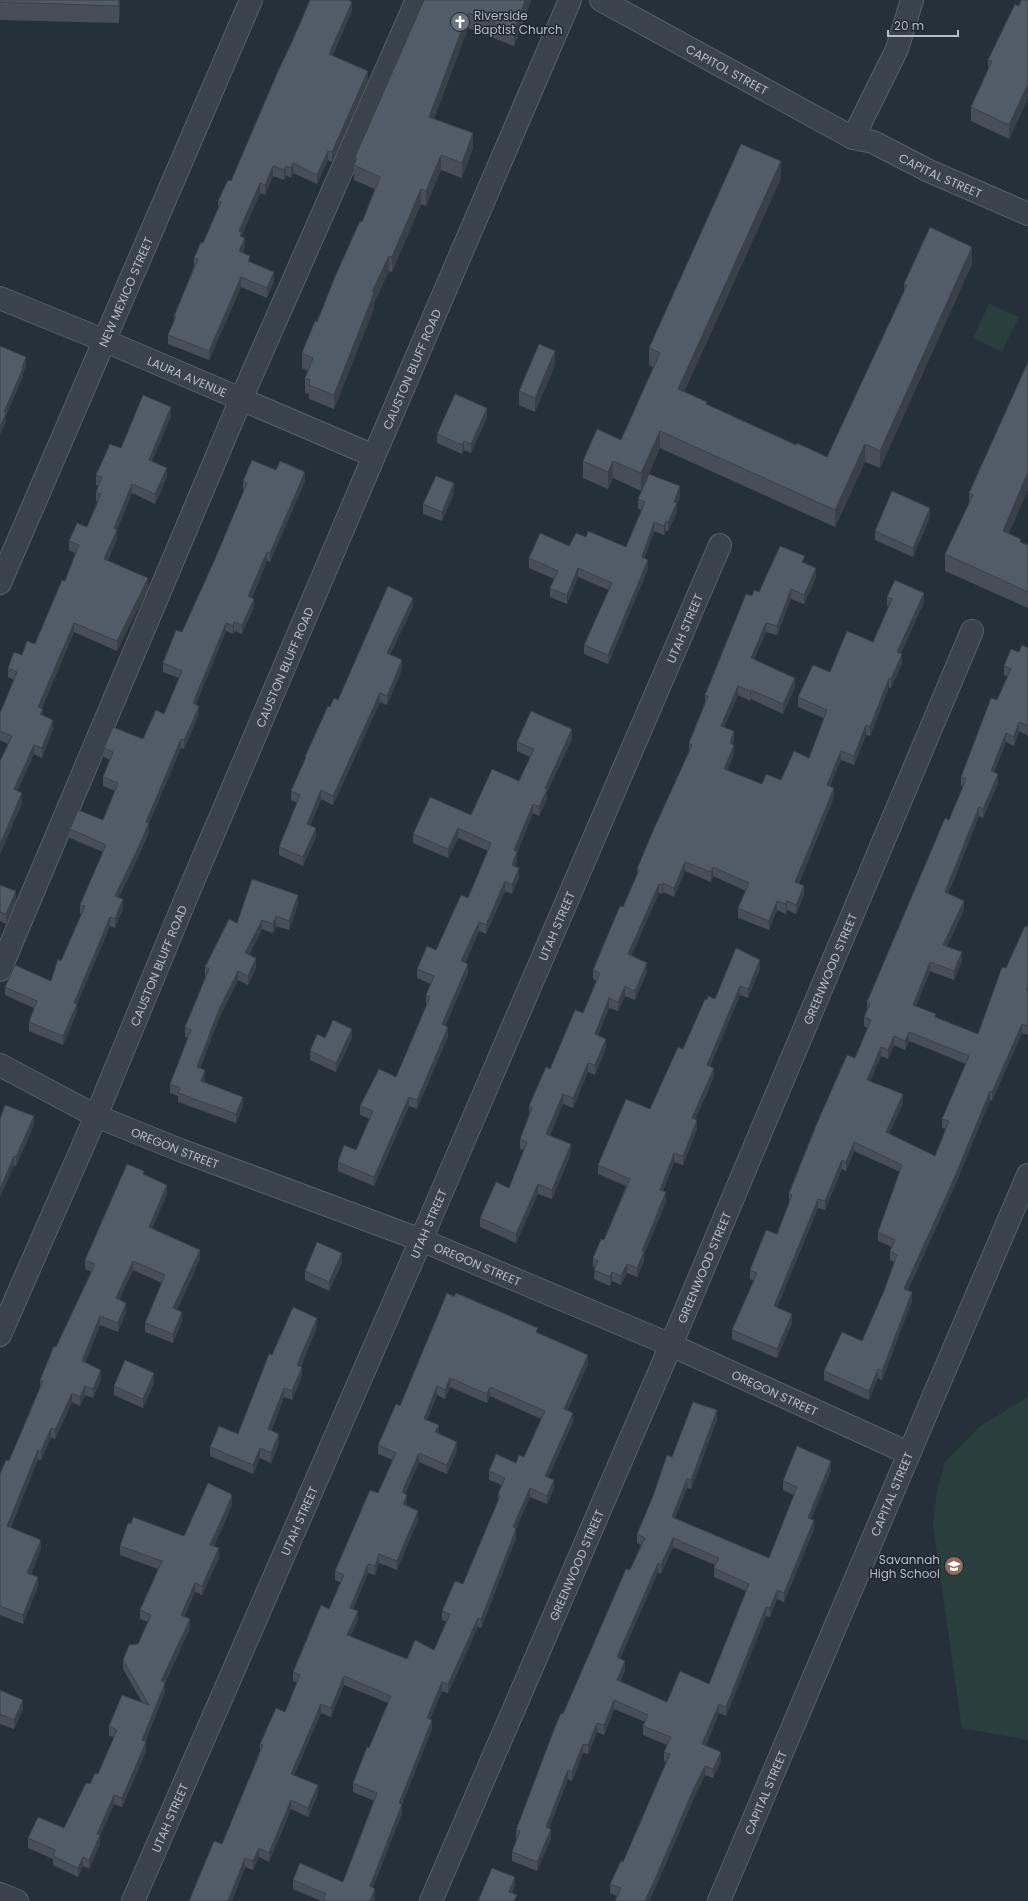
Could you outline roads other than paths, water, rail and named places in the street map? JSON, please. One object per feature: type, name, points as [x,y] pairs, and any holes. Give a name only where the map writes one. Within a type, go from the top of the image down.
[{"type":"street","name":"NEW MEXICO STREET","points":[[0,583],[103,340],[251,0]]},
{"type":"street","points":[[0,970],[242,399],[417,0]]},
{"type":"street","name":"CAUSTON BLUFF ROAD","points":[[0,1334],[96,1116],[186,898],[570,0]]},
{"type":"street","name":"CAPITOL STREET","points":[[601,0],[853,138]]},
{"type":"street","points":[[853,138],[898,48],[912,0]]},
{"type":"street","name":"CAPITAL STREET","points":[[853,138],[873,142],[929,171],[1028,214]]},
{"type":"street","name":"LAURA AVENUE","points":[[0,298],[103,340],[374,456]]},
{"type":"street","name":"UTAH STREET","points":[[133,1901],[421,1240],[720,544]]},
{"type":"street","name":"GREENWOOD STREET","points":[[431,1901],[671,1345],[972,631]]},
{"type":"street","name":"OREGON STREET","points":[[0,1065],[96,1116],[180,1150],[421,1240],[671,1345],[908,1453]]},
{"type":"street","name":"CAPITAL STREET","points":[[719,1901],[863,1563],[908,1453],[1028,1175]]},
{"type":"street","points":[[0,1894],[17,1901]]},
{"type":"place","name":"Riverside Baptist Church","points":[[460,22]]},
{"type":"place","name":"Savannah High School","points":[[954,1566]]}]
